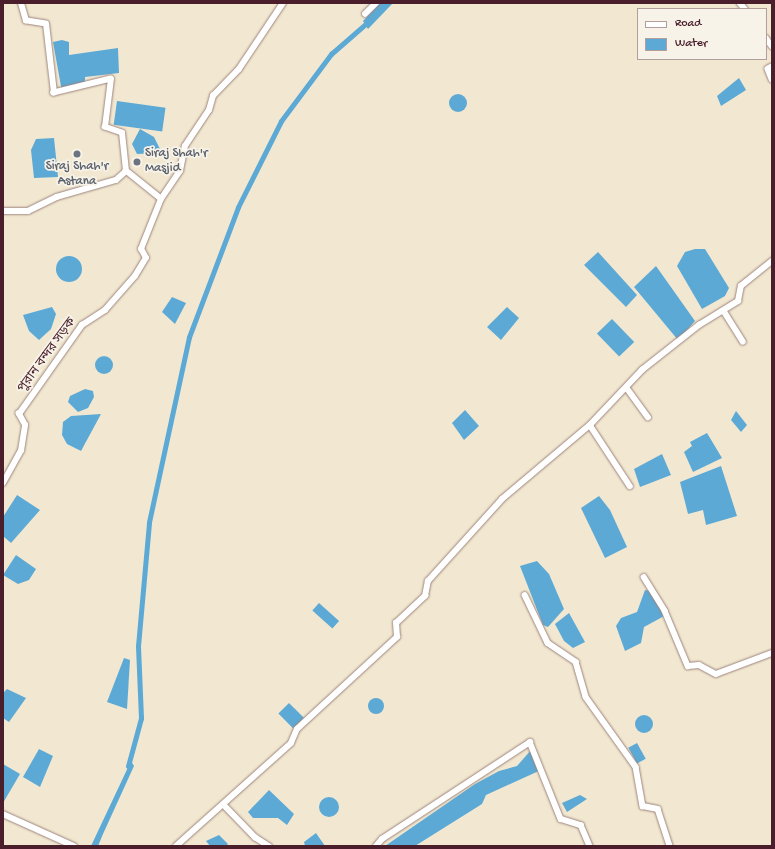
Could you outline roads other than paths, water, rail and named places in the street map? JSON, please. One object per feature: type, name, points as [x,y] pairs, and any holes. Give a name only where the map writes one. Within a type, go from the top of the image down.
[{"type":"street","points":[[21,3],[26,21],[46,24],[54,93],[111,80],[105,127],[122,132],[126,171],[161,199],[180,171],[185,146],[209,110],[213,96],[239,69],[282,3]]},
{"type":"street","points":[[365,14],[376,3]]},
{"type":"street","points":[[772,67],[768,69],[772,79]]},
{"type":"street","points":[[3,211],[28,211],[57,197],[116,180],[126,171]]},
{"type":"street","name":"পুরান বন্দর সড়ক","points":[[3,482],[21,451],[25,425],[19,414],[82,325],[104,310],[135,276],[146,258],[141,249],[161,199]]},
{"type":"street","points":[[176,846],[224,805],[290,743],[301,725],[397,637],[396,623],[425,596],[428,581],[502,499],[590,425],[627,388],[642,370],[699,325],[724,312],[741,297],[741,286],[772,261]]},
{"type":"street","points":[[724,312],[743,342]]},
{"type":"street","points":[[627,388],[648,418]]},
{"type":"street","points":[[590,425],[630,486]]},
{"type":"street","points":[[644,578],[666,611],[688,666],[699,664],[716,674],[772,653]]},
{"type":"street","points":[[525,595],[548,643],[576,662],[586,697],[636,767],[643,806],[658,808],[670,846]]},
{"type":"street","points":[[376,846],[382,839],[530,742],[561,819],[581,825],[590,846]]},
{"type":"street","points":[[224,805],[255,837],[269,846]]},
{"type":"street","points":[[3,814],[74,846]]},
{"type":"water","points":[[380,3],[393,3],[368,29],[363,21]]},
{"type":"water","points":[[62,40],[69,42],[69,55],[118,48],[119,73],[85,77],[85,84],[62,92],[53,42]]},
{"type":"water","points":[[739,78],[746,90],[721,106],[717,96]]},
{"type":"water","points":[[454,94],[462,94],[467,99],[465,110],[462,112],[454,112],[449,107],[449,99]]},
{"type":"water","points":[[117,101],[166,108],[162,132],[114,125]]},
{"type":"water","points":[[140,129],[154,137],[162,153],[137,154],[132,144]]},
{"type":"water","points":[[54,138],[58,177],[34,178],[31,150],[36,139]]},
{"type":"water","points":[[695,249],[705,249],[729,288],[725,296],[702,309],[677,266],[685,252]]},
{"type":"water","points":[[598,252],[637,295],[626,307],[584,265]]},
{"type":"water","points":[[69,256],[78,260],[82,269],[78,278],[69,282],[60,278],[56,269],[60,260]]},
{"type":"water","points":[[656,266],[695,321],[678,340],[634,287]]},
{"type":"water","points":[[172,297],[186,303],[175,324],[162,312]]},
{"type":"water","points":[[52,307],[56,314],[51,329],[39,340],[29,331],[23,315]]},
{"type":"water","points":[[507,307],[519,318],[501,340],[487,327]]},
{"type":"water","points":[[612,319],[634,342],[619,357],[597,334]]},
{"type":"water","points":[[104,356],[110,359],[113,365],[110,371],[104,374],[98,371],[95,365],[98,359]]},
{"type":"water","points":[[85,389],[93,391],[94,397],[88,408],[78,412],[68,402],[70,396]]},
{"type":"water","points":[[465,410],[479,426],[464,440],[452,423]]},
{"type":"water","points":[[736,411],[747,425],[741,432],[731,420]]},
{"type":"water","points":[[101,414],[81,451],[67,444],[62,435],[63,422],[71,416]]},
{"type":"water","points":[[707,433],[722,458],[693,472],[684,452],[692,446],[690,442]]},
{"type":"water","points":[[662,454],[671,475],[640,487],[634,469]]},
{"type":"water","points":[[721,466],[737,516],[706,525],[703,510],[688,514],[680,482]]},
{"type":"water","points":[[17,495],[40,510],[11,543],[3,536],[3,517]]},
{"type":"water","points":[[599,496],[610,510],[627,547],[605,558],[581,508]]},
{"type":"water","points":[[16,555],[36,569],[29,580],[18,584],[3,575]]},
{"type":"water","points":[[537,561],[549,574],[564,609],[548,627],[543,625],[520,566]]},
{"type":"water","points":[[645,590],[652,591],[666,615],[644,627],[641,643],[625,651],[616,626],[621,618],[637,612]]},
{"type":"water","points":[[319,603],[339,621],[332,628],[312,610]]},
{"type":"water","points":[[569,613],[585,642],[573,648],[564,641],[555,624]]},
{"type":"water","points":[[124,658],[130,660],[127,709],[107,702]]},
{"type":"water","points":[[7,689],[26,698],[9,722],[3,718],[3,693]]},
{"type":"water","points":[[376,698],[383,703],[384,706],[379,713],[376,714],[369,709],[368,706],[373,699]]},
{"type":"water","points":[[289,703],[304,718],[293,728],[278,714]]},
{"type":"water","points":[[640,715],[648,715],[653,720],[651,731],[648,733],[640,733],[635,728],[635,720]]},
{"type":"water","points":[[637,743],[646,759],[637,764],[628,748]]},
{"type":"water","points":[[39,749],[53,756],[40,787],[23,777]]},
{"type":"water","points":[[531,750],[541,770],[486,795],[482,804],[415,846],[385,846],[475,784],[499,771],[517,766]]},
{"type":"water","points":[[131,761],[134,766],[98,846],[91,846]]},
{"type":"water","points":[[3,764],[20,774],[3,803]]},
{"type":"water","points":[[269,790],[294,814],[287,825],[278,818],[253,818],[248,812]]},
{"type":"water","points":[[580,795],[587,799],[567,812],[562,803]]},
{"type":"water","points":[[329,797],[336,800],[339,807],[336,814],[329,817],[322,814],[319,807],[322,800]]},
{"type":"water","points":[[316,833],[325,846],[305,846],[304,842]]},
{"type":"water","points":[[219,835],[228,844],[226,846],[210,846],[206,841]]},
{"type":"waterway","points":[[128,766],[141,718],[138,646],[149,522],[189,337],[238,207],[281,121],[331,54],[370,20]]},
{"type":"place","name":"Siraj Shah'r Astana","points":[[77,154]]},
{"type":"place","name":"Siraj Shah'r Masjid","points":[[137,162]]}]
